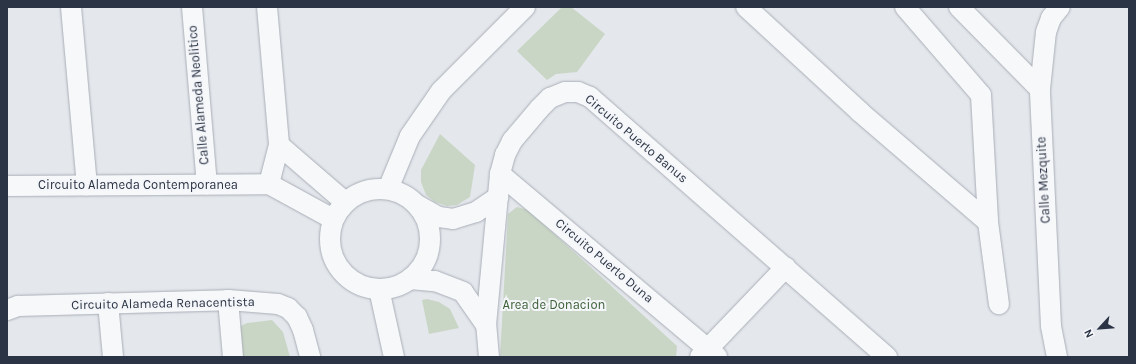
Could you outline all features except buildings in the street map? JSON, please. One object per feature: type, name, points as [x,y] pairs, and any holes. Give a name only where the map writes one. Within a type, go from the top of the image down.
[{"type":"street","points":[[71,7],[87,185]]},
{"type":"street","name":"Calle Alameda Neolitico","points":[[192,7],[207,184]]},
{"type":"street","points":[[267,7],[279,145],[269,184]]},
{"type":"street","points":[[388,189],[410,136],[442,91],[525,7]]},
{"type":"street","points":[[746,7],[860,112],[988,222]]},
{"type":"street","points":[[905,7],[981,95],[988,222],[999,304]]},
{"type":"street","points":[[958,7],[1040,89]]},
{"type":"street","name":"Calle Mezquite","points":[[1056,357],[1051,326],[1040,89],[1046,32],[1051,18],[1060,7]]},
{"type":"street","name":"Circuito Puerto Banus","points":[[489,357],[486,325],[500,174],[505,155],[512,141],[538,108],[560,94],[578,92],[590,97],[887,357]]},
{"type":"street","points":[[279,145],[345,202]]},
{"type":"street","name":"Circuito Puerto Duna","points":[[500,174],[708,354]]},
{"type":"street","name":"Circuito Alameda Contemporanea","points":[[7,186],[269,184],[333,219]]},
{"type":"street","points":[[419,206],[428,220],[430,242],[429,253],[422,268],[410,279],[395,287],[379,289],[364,286],[350,279],[339,268],[332,254],[330,236],[333,219],[345,202],[362,191],[388,189],[419,206],[439,217],[453,219],[476,212],[498,198]]},
{"type":"street","points":[[708,354],[786,267]]},
{"type":"street","points":[[410,279],[435,281],[463,292],[486,325]]},
{"type":"street","points":[[379,289],[394,357]]},
{"type":"street","points":[[228,300],[233,357]]},
{"type":"street","name":"Circuito Alameda Renacentista","points":[[7,310],[18,306],[228,300],[278,304],[288,308],[303,330],[310,357]]},
{"type":"street","points":[[108,303],[113,357]]},
{"type":"green space","points":[[562,7],[571,7],[605,34],[577,72],[556,74],[547,80],[517,51]]},
{"type":"green space","points":[[440,134],[475,165],[470,197],[457,205],[447,206],[435,202],[426,195],[421,182],[421,170]]},
{"type":"green space","name":"Area de Donacion","points":[[517,207],[528,210],[677,346],[676,357],[500,357],[508,214]]},
{"type":"green space","points":[[427,299],[439,302],[450,309],[459,328],[429,334],[422,300]]},
{"type":"green space","points":[[272,320],[283,332],[290,357],[238,357],[237,328],[247,323]]}]
